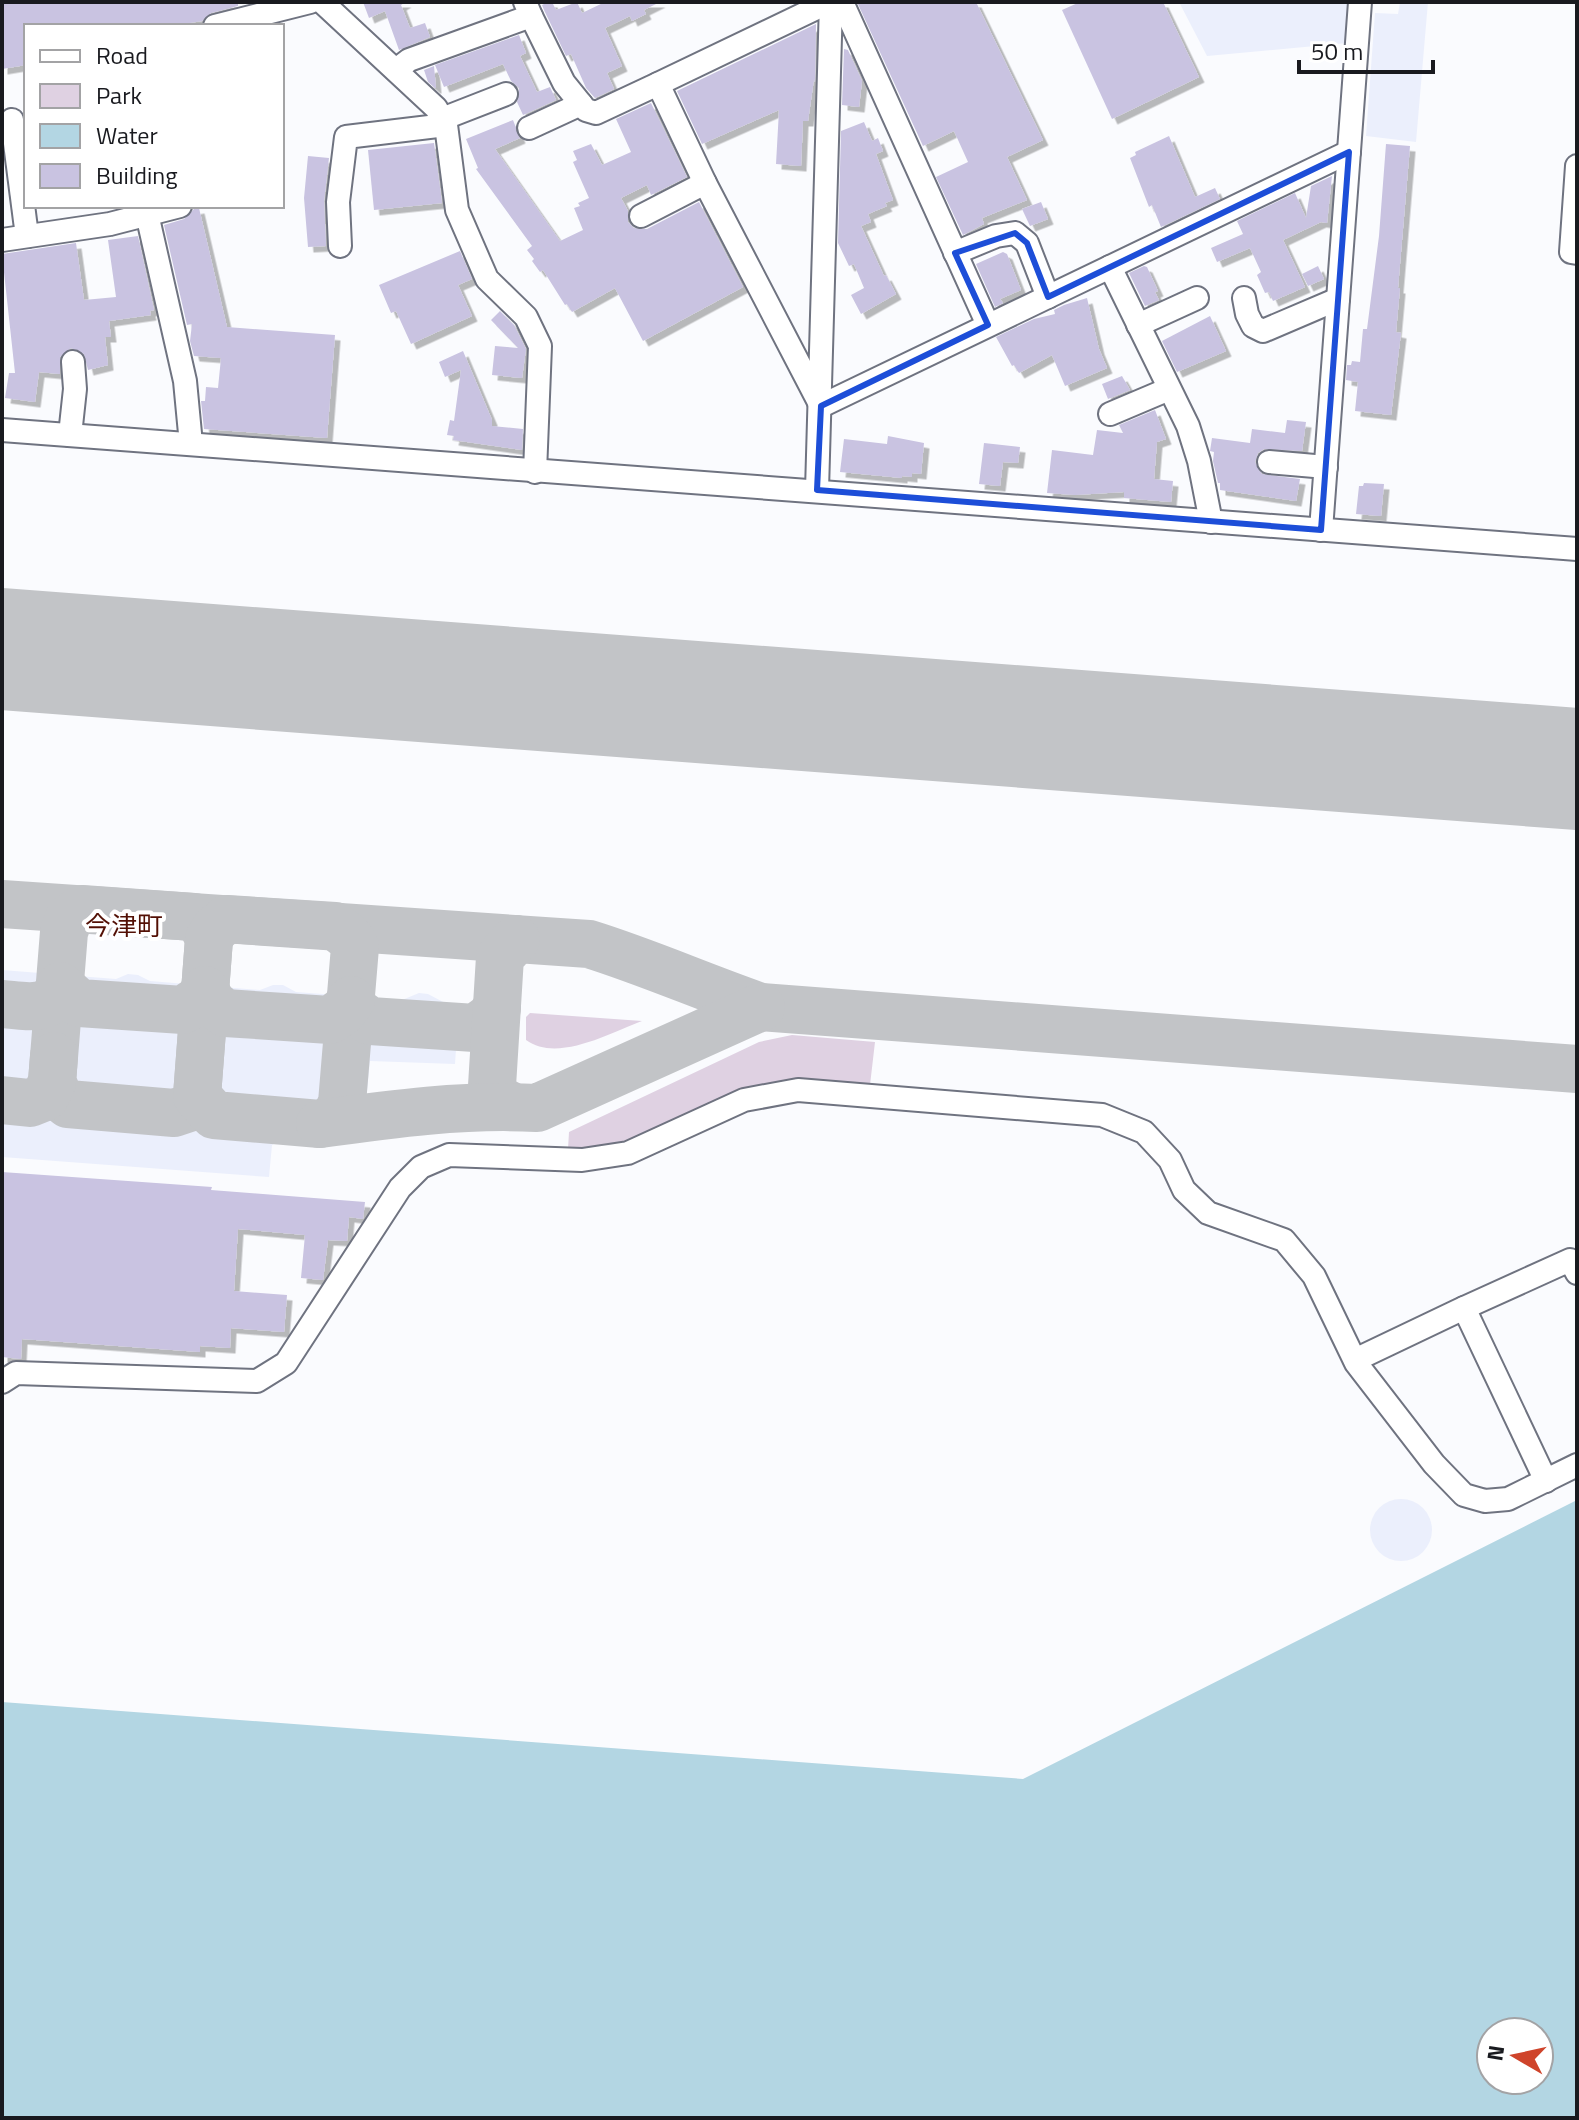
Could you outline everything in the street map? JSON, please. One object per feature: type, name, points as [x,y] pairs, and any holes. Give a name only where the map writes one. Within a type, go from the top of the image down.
[{"type":"street","points":[[223,24],[310,2]]},
{"type":"street","points":[[322,2],[436,108],[444,122],[457,210],[487,279],[526,317],[540,346],[535,472]]},
{"type":"street","points":[[396,70],[409,60],[528,9],[564,83],[586,110],[596,113],[830,2],[817,490]]},
{"type":"street","points":[[842,2],[988,325]]},
{"type":"street","points":[[1321,530],[1360,2]]},
{"type":"street","points":[[658,84],[705,183],[821,406]]},
{"type":"street","points":[[340,246],[338,202],[346,137],[444,122],[506,94]]},
{"type":"street","points":[[529,128],[581,104]]},
{"type":"street","points":[[12,120],[27,236]]},
{"type":"street","points":[[821,406],[1349,152]]},
{"type":"street","points":[[1577,166],[1571,252],[1577,253]]},
{"type":"street","points":[[641,216],[705,183]]},
{"type":"street","points":[[2,240],[109,215],[147,214],[172,208]]},
{"type":"street","points":[[147,214],[185,381],[191,444]]},
{"type":"street","points":[[955,253],[996,236],[1015,233],[1027,243],[1048,297]]},
{"type":"street","points":[[1110,267],[1188,426],[1199,461],[1211,522]]},
{"type":"street","points":[[1138,325],[1197,298]]},
{"type":"street","points":[[1244,298],[1253,326],[1263,331],[1338,299]]},
{"type":"street","points":[[70,435],[75,389],[73,362]]},
{"type":"street","points":[[1110,414],[1169,389]]},
{"type":"street","points":[[2,430],[1577,549]]},
{"type":"street","points":[[1269,462],[1326,467]]},
{"type":"street","points":[[7,1375],[257,1381],[286,1363],[400,1188],[421,1167],[449,1155],[582,1160],[628,1153],[744,1100],[798,1090],[1102,1115],[1144,1132],[1170,1160],[1184,1190],[1208,1213],[1284,1240],[1314,1276],[1355,1360],[1434,1464],[1464,1495],[1485,1501],[1508,1499],[1577,1465]]},
{"type":"street","points":[[1355,1360],[1570,1260],[1577,1273]]},
{"type":"street","points":[[1464,1308],[1546,1481]]},
{"type":"highlighted area","points":[[1349,152],[1321,530],[817,490],[821,406],[988,325],[955,253],[1015,233],[1027,243],[1048,297]]},
{"type":"shaded area","points":[[1179,2],[1350,2],[1347,43],[1207,56]]},
{"type":"shaded area","points":[[1400,2],[1428,2],[1416,142],[1366,136],[1375,13],[1398,14]]},
{"type":"shaded area","points":[[2,970],[116,979],[128,974],[150,981],[260,990],[283,985],[296,992],[402,1000],[419,993],[428,994],[445,1003],[459,1004],[455,1064],[370,1061],[362,1140],[291,1135],[272,1145],[269,1177],[2,1157]]},
{"type":"shaded area","points":[[1401,1499],[1423,1508],[1432,1530],[1423,1552],[1401,1561],[1379,1552],[1370,1530],[1379,1508]]},
{"type":"green space","points":[[530,1013],[642,1021],[584,1044],[553,1048],[526,1040],[526,1017]]},
{"type":"green space","points":[[792,1035],[875,1042],[870,1085],[801,1079],[620,1145],[568,1149],[569,1132],[759,1042]]},
{"type":"water","points":[[1577,1500],[1577,2118],[2,2118],[2,1702],[1023,1779]]},
{"type":"building","points":[[2,2],[238,2],[238,6],[211,13],[202,21],[183,24],[24,24],[24,65],[2,69]]},
{"type":"building","points":[[363,2],[406,2],[401,5],[410,28],[425,23],[430,37],[399,50],[385,11],[369,18]]},
{"type":"building","points":[[552,2],[556,10],[577,2],[582,13],[605,2],[660,2],[632,21],[630,16],[605,28],[622,66],[607,73],[614,89],[595,98],[586,88],[571,54],[566,56],[542,5]]},
{"type":"building","points":[[857,2],[976,2],[1043,140],[1007,157],[1027,200],[982,218],[984,224],[963,235],[936,177],[968,162],[954,131],[923,146]]},
{"type":"building","points":[[1080,2],[1163,2],[1199,77],[1112,119],[1062,10]]},
{"type":"building","points":[[816,24],[815,82],[814,79],[808,121],[803,121],[801,166],[776,164],[779,110],[702,144],[677,91]]},
{"type":"building","points":[[519,35],[526,53],[520,56],[537,92],[550,87],[556,100],[523,115],[517,102],[519,88],[511,81],[503,64],[444,87],[435,65]]},
{"type":"building","points":[[844,49],[848,50],[862,81],[859,107],[842,105]]},
{"type":"building","points":[[434,66],[436,88],[428,82],[424,70]]},
{"type":"building","points":[[651,103],[687,177],[651,195],[647,185],[621,198],[628,211],[628,222],[634,228],[647,229],[699,202],[743,287],[643,341],[615,288],[572,312],[565,305],[543,270],[540,272],[532,261],[534,259],[527,250],[532,246],[476,169],[466,139],[513,120],[520,138],[495,149],[560,241],[583,230],[574,208],[589,198],[573,162],[577,160],[573,151],[591,144],[602,165],[631,152],[616,119]]},
{"type":"building","points":[[864,122],[872,141],[878,138],[883,151],[876,154],[893,200],[868,214],[871,222],[861,226],[884,276],[896,294],[861,314],[851,295],[864,288],[854,264],[849,266],[838,243],[841,131]]},
{"type":"building","points":[[1169,136],[1195,197],[1215,188],[1220,199],[1161,227],[1152,205],[1149,207],[1130,158],[1136,155],[1135,152]]},
{"type":"building","points":[[434,143],[442,203],[374,210],[368,150]]},
{"type":"building","points":[[1386,144],[1410,146],[1398,288],[1396,332],[1401,333],[1391,415],[1355,411],[1358,382],[1346,380],[1347,365],[1351,365],[1352,361],[1360,362],[1363,329],[1367,329],[1379,236]]},
{"type":"building","points":[[308,156],[329,158],[324,201],[326,246],[308,247],[304,198]]},
{"type":"building","points":[[1332,176],[1327,223],[1321,222],[1283,240],[1305,287],[1273,301],[1269,292],[1265,293],[1257,275],[1261,272],[1250,248],[1217,262],[1211,248],[1243,234],[1237,221],[1295,193],[1306,218],[1311,186]]},
{"type":"building","points":[[1041,202],[1048,219],[1030,226],[1022,209]]},
{"type":"building","points":[[199,208],[227,327],[335,335],[327,438],[204,429],[201,401],[205,401],[206,387],[218,388],[221,358],[194,356],[190,341],[192,324],[187,325],[164,225],[184,219]]},
{"type":"building","points":[[138,236],[154,310],[150,311],[151,315],[109,321],[111,337],[105,337],[108,365],[88,370],[84,354],[71,348],[60,357],[60,374],[39,372],[35,402],[5,398],[9,373],[15,373],[2,254],[76,243],[84,300],[116,297],[108,240]]},
{"type":"building","points":[[460,251],[472,279],[458,285],[472,316],[411,344],[396,311],[391,313],[379,285]]},
{"type":"building","points":[[1003,252],[1007,254],[1021,290],[1000,299],[1003,303],[995,307],[976,264]]},
{"type":"building","points":[[1144,266],[1158,291],[1155,292],[1159,300],[1145,306],[1129,273]]},
{"type":"building","points":[[1318,266],[1324,279],[1308,286],[1302,274]]},
{"type":"building","points":[[1087,298],[1099,349],[1107,368],[1065,386],[1052,355],[1019,373],[1012,366],[996,337],[1034,319],[1055,314],[1054,310],[1064,305]]},
{"type":"building","points":[[500,311],[514,325],[526,349],[522,378],[492,375],[495,346],[518,348],[491,320]]},
{"type":"building","points":[[1210,316],[1226,351],[1177,372],[1162,341]]},
{"type":"building","points":[[463,351],[492,426],[523,429],[522,450],[453,440],[454,436],[447,435],[450,420],[454,421],[461,370],[445,377],[439,362]]},
{"type":"building","points":[[1122,376],[1130,390],[1108,399],[1102,384]]},
{"type":"building","points":[[1155,410],[1166,439],[1157,442],[1154,479],[1173,481],[1171,502],[1124,498],[1124,492],[1047,493],[1052,450],[1093,455],[1097,430],[1123,433],[1119,425]]},
{"type":"building","points":[[1287,420],[1306,422],[1302,451],[1264,449],[1258,453],[1255,462],[1262,474],[1300,479],[1296,501],[1220,490],[1214,452],[1210,451],[1212,438],[1250,443],[1252,429],[1285,433]]},
{"type":"building","points":[[888,436],[924,443],[921,474],[912,473],[912,477],[902,478],[840,472],[844,439],[887,444]]},
{"type":"building","points":[[984,443],[1020,447],[1018,463],[1003,462],[1000,486],[979,484]]},
{"type":"building","points":[[1364,483],[1384,484],[1381,516],[1356,514],[1359,486]]},
{"type":"building","points":[[2,1172],[365,1202],[363,1219],[349,1217],[347,1241],[328,1240],[323,1280],[301,1278],[305,1235],[238,1229],[234,1291],[287,1295],[284,1332],[231,1328],[230,1348],[200,1346],[200,1352],[22,1339],[21,1359],[2,1357]]},
{"type":"taxiway","points":[[2,904],[589,944],[761,1007],[1577,1069]]},
{"type":"taxiway","points":[[82,909],[194,917],[204,928],[209,939],[197,1096],[189,1108],[174,1113],[68,1104],[59,1097],[52,1082],[64,932],[69,918],[82,909]]},
{"type":"taxiway","points":[[227,919],[335,926],[350,938],[355,947],[342,1103],[335,1118],[320,1124],[214,1115],[197,1096],[209,939],[227,919]]},
{"type":"taxiway","points":[[511,1106],[498,1099],[492,1086],[500,957],[516,939]]},
{"type":"taxiway","points":[[2,1004],[44,1004],[56,995],[60,986],[79,1003],[183,1010],[198,1000],[205,990],[212,1003],[225,1013],[330,1020],[344,1010],[351,1000]]},
{"type":"taxiway","points":[[351,1000],[356,1011],[370,1021],[475,1028],[497,1008]]},
{"type":"taxiway","points":[[320,1124],[455,1109],[537,1108],[761,1007]]},
{"type":"taxiway","points":[[2,1100],[30,1103],[45,1097],[52,1082],[54,1056]]},
{"type":"runway","points":[[2,649],[1577,769]]},
{"type":"district","name":"今津町","points":[[124,926]]}]
